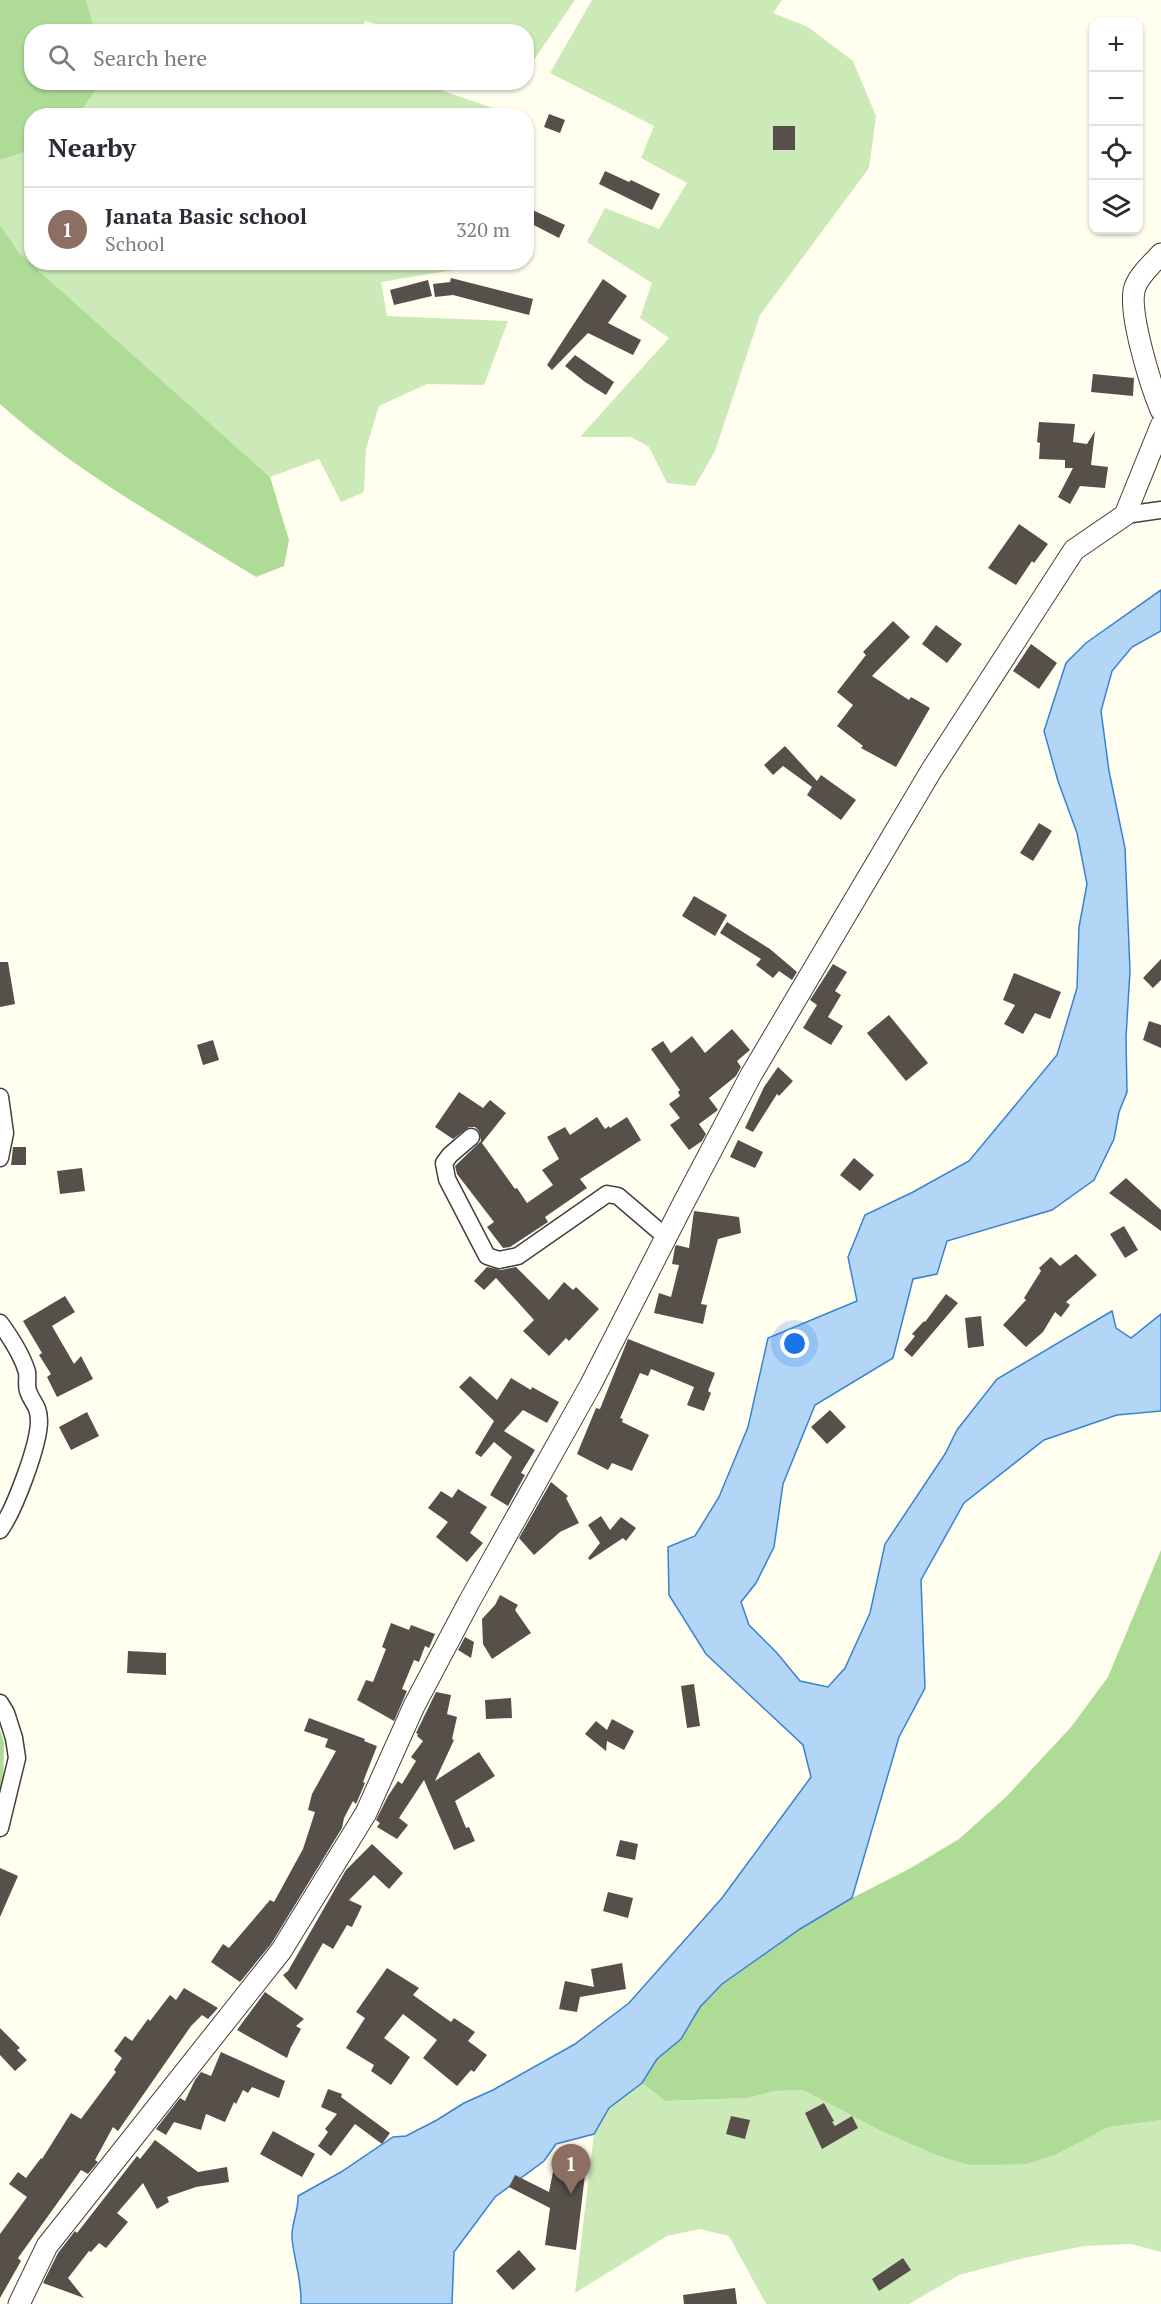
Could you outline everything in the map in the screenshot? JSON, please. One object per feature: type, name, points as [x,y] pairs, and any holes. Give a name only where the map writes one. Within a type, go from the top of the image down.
[{"type":"street","points":[[1161,254],[1145,270],[1135,288],[1133,310],[1153,392],[1161,410]]},
{"type":"street","points":[[1125,515],[1161,426]]},
{"type":"street","points":[[19,2304],[47,2246],[281,1951],[360,1823],[414,1706],[469,1602],[590,1386],[751,1075],[931,771],[1074,550],[1125,515],[1161,510]]},
{"type":"street","points":[[0,1097],[4,1133],[0,1158]]},
{"type":"street","points":[[471,1137],[444,1163],[447,1179],[487,1256],[499,1260],[518,1256],[607,1194],[618,1197],[666,1237]]},
{"type":"street","points":[[0,1323],[10,1337],[27,1374],[28,1391],[36,1404],[39,1423],[17,1499],[9,1518],[0,1530]]},
{"type":"street","points":[[0,1703],[11,1730],[17,1758],[0,1828]]},
{"type":"green space","points":[[0,0],[86,0],[93,24],[24,24],[24,90],[95,91],[84,108],[24,108],[24,152],[0,160]]},
{"type":"green space","points":[[86,0],[575,0],[534,60],[534,24],[376,24],[365,21],[364,24],[93,24]]},
{"type":"green space","points":[[592,0],[782,0],[773,13],[808,27],[853,61],[876,116],[869,168],[760,315],[715,451],[695,486],[667,483],[649,447],[631,437],[580,437],[669,338],[640,318],[652,283],[587,242],[605,208],[659,229],[687,183],[641,158],[654,126],[550,73]]},
{"type":"green space","points":[[440,90],[493,108],[84,108],[95,91]]},
{"type":"green space","points":[[24,152],[24,258],[0,225],[0,160]]},
{"type":"green space","points":[[0,225],[24,258],[24,270],[38,270],[270,477],[289,540],[284,566],[256,577],[92,475],[60,453],[0,404]]},
{"type":"green space","points":[[38,270],[453,270],[381,282],[387,316],[508,321],[484,385],[427,384],[379,406],[366,449],[364,492],[341,502],[319,459],[270,477]]},
{"type":"green space","points":[[1161,1550],[1161,2120],[1109,2127],[1057,2154],[1026,2164],[969,2165],[941,2157],[883,2132],[803,2090],[775,2091],[748,2098],[665,2101],[642,2083],[657,2059],[681,2039],[700,2007],[722,1984],[800,1929],[959,1839],[1006,1797],[1071,1727],[1108,1677]]},
{"type":"green space","points":[[0,1730],[4,1742],[3,1794],[0,1801]]},
{"type":"green space","points":[[642,2083],[665,2101],[748,2098],[775,2091],[803,2090],[883,2132],[941,2157],[969,2165],[1057,2154],[1109,2127],[1161,2120],[1161,2252],[1131,2244],[1084,2246],[1024,2258],[959,2275],[909,2304],[766,2304],[729,2236],[700,2229],[667,2236],[575,2293],[594,2134],[609,2108]]},
{"type":"water","points":[[1161,590],[1161,631],[1132,647],[1112,671],[1101,711],[1109,771],[1125,848],[1130,971],[1126,1037],[1127,1092],[1119,1112],[1114,1139],[1094,1180],[1052,1210],[947,1241],[937,1274],[913,1279],[893,1358],[815,1405],[783,1484],[774,1547],[756,1583],[741,1602],[749,1625],[777,1653],[800,1681],[828,1687],[845,1668],[870,1613],[885,1544],[945,1454],[957,1430],[997,1379],[1112,1311],[1116,1328],[1131,1338],[1161,1314],[1161,1411],[1117,1415],[1044,1440],[964,1503],[921,1580],[925,1688],[899,1737],[852,1898],[800,1929],[722,1984],[700,2007],[681,2039],[657,2059],[642,2083],[609,2108],[594,2134],[556,2144],[544,2161],[495,2197],[454,2252],[452,2304],[301,2304],[292,2238],[298,2196],[341,2172],[393,2137],[406,2136],[575,2044],[629,2003],[722,1898],[811,1777],[803,1745],[706,1654],[669,1595],[668,1547],[695,1536],[719,1497],[748,1427],[768,1338],[857,1301],[848,1257],[865,1215],[969,1161],[1057,1055],[1077,988],[1079,927],[1087,884],[1077,833],[1058,781],[1044,731],[1066,663],[1086,643]]},
{"type":"building","points":[[549,114],[565,120],[560,133],[544,127]]},
{"type":"building","points":[[773,126],[795,126],[795,150],[773,150]]},
{"type":"building","points":[[605,171],[660,194],[652,210],[599,184]]},
{"type":"building","points":[[534,211],[565,225],[559,238],[534,225]]},
{"type":"building","points":[[451,278],[533,299],[529,315],[453,295],[435,297],[433,284],[450,282]]},
{"type":"building","points":[[603,279],[627,296],[608,323],[641,340],[633,355],[588,333],[552,370],[547,365]]},
{"type":"building","points":[[428,280],[432,296],[394,305],[390,290]]},
{"type":"building","points":[[575,355],[614,382],[606,395],[565,366]]},
{"type":"building","points":[[1093,374],[1134,378],[1133,396],[1091,392]]},
{"type":"building","points":[[1039,422],[1075,424],[1073,442],[1087,444],[1095,431],[1091,465],[1108,467],[1105,488],[1080,486],[1070,504],[1058,497],[1073,468],[1065,468],[1065,460],[1039,459],[1040,443],[1037,442]]},
{"type":"building","points":[[1019,524],[1048,544],[1034,563],[1032,561],[1016,585],[988,568]]},
{"type":"building","points":[[893,621],[910,637],[872,676],[909,700],[911,697],[930,708],[896,767],[861,748],[863,746],[837,726],[853,705],[837,692],[866,655],[863,652]]},
{"type":"building","points":[[936,625],[962,644],[947,663],[922,644]]},
{"type":"building","points":[[1031,644],[1057,663],[1039,689],[1013,671]]},
{"type":"building","points":[[785,746],[817,781],[821,775],[856,800],[841,820],[807,795],[812,787],[783,766],[773,775],[764,765]]},
{"type":"building","points":[[1039,823],[1052,831],[1033,861],[1020,853]]},
{"type":"building","points":[[694,896],[727,915],[715,936],[682,916]]},
{"type":"building","points":[[727,922],[770,949],[797,972],[792,980],[779,971],[773,978],[756,965],[761,959],[720,933]]},
{"type":"building","points":[[1161,959],[1161,980],[1153,988],[1143,978]]},
{"type":"building","points":[[0,962],[8,962],[15,1004],[0,1007]]},
{"type":"building","points":[[833,964],[847,972],[835,991],[841,995],[828,1017],[843,1026],[831,1045],[803,1028],[817,1005],[810,1000]]},
{"type":"building","points":[[1014,973],[1061,992],[1050,1019],[1035,1013],[1023,1034],[1004,1024],[1015,1005],[1003,1000]]},
{"type":"building","points":[[889,1015],[928,1063],[906,1081],[867,1033]]},
{"type":"building","points":[[1149,1021],[1161,1025],[1161,1048],[1143,1040]]},
{"type":"building","points":[[732,1029],[750,1050],[737,1061],[741,1067],[736,1076],[709,1098],[718,1110],[699,1124],[706,1134],[702,1141],[689,1150],[670,1125],[680,1118],[669,1104],[680,1096],[678,1092],[680,1090],[651,1049],[663,1041],[671,1053],[692,1036],[705,1053]]},
{"type":"building","points":[[213,1040],[219,1060],[203,1065],[197,1045]]},
{"type":"building","points":[[778,1067],[793,1081],[779,1096],[777,1094],[753,1132],[745,1128],[764,1087]]},
{"type":"building","points":[[459,1092],[483,1108],[490,1100],[506,1113],[482,1143],[527,1203],[553,1185],[542,1170],[559,1159],[547,1137],[565,1127],[570,1135],[597,1117],[605,1129],[627,1117],[641,1140],[580,1179],[587,1188],[545,1217],[548,1222],[510,1247],[503,1248],[487,1227],[494,1222],[457,1174],[455,1166],[481,1141],[479,1131],[475,1127],[469,1127],[453,1139],[435,1127]]},
{"type":"building","points":[[738,1140],[763,1152],[755,1168],[730,1157]]},
{"type":"building","points":[[13,1147],[26,1147],[26,1165],[11,1165]]},
{"type":"building","points":[[854,1158],[874,1175],[860,1191],[840,1175]]},
{"type":"building","points":[[82,1168],[85,1191],[60,1194],[57,1171]]},
{"type":"building","points":[[1126,1178],[1161,1210],[1161,1231],[1109,1193]]},
{"type":"building","points":[[694,1211],[739,1217],[741,1233],[718,1239],[701,1304],[707,1305],[703,1324],[654,1313],[659,1293],[671,1297],[679,1265],[672,1264],[675,1247],[676,1245],[689,1248]]},
{"type":"building","points":[[1124,1226],[1138,1250],[1125,1258],[1110,1234]]},
{"type":"building","points":[[1076,1254],[1097,1275],[1066,1302],[1070,1305],[1061,1317],[1055,1312],[1043,1332],[1026,1347],[1003,1325],[1026,1300],[1024,1298],[1041,1271],[1039,1268],[1051,1257],[1060,1266]]},
{"type":"building","points":[[487,1267],[501,1270],[516,1267],[549,1300],[564,1282],[573,1290],[576,1287],[599,1309],[569,1341],[566,1338],[549,1356],[523,1331],[534,1320],[496,1278],[484,1290],[474,1281]]},
{"type":"building","points":[[946,1294],[958,1303],[912,1357],[904,1350],[915,1336],[912,1334],[925,1322]]},
{"type":"building","points":[[65,1296],[75,1312],[52,1326],[74,1364],[81,1356],[93,1379],[57,1397],[47,1377],[51,1374],[39,1355],[42,1353],[23,1321]]},
{"type":"building","points":[[981,1316],[984,1346],[968,1348],[965,1318]]},
{"type":"building","points":[[628,1339],[715,1373],[704,1411],[687,1405],[694,1387],[651,1369],[648,1376],[640,1373],[620,1418],[623,1419],[622,1422],[649,1435],[632,1471],[612,1463],[608,1470],[577,1454],[596,1408],[600,1409]]},
{"type":"building","points":[[470,1376],[497,1400],[511,1378],[559,1402],[547,1423],[523,1410],[504,1431],[535,1450],[521,1473],[525,1475],[508,1506],[490,1495],[512,1457],[494,1442],[481,1457],[475,1453],[494,1421],[459,1387]]},
{"type":"building","points":[[830,1410],[846,1427],[827,1444],[811,1427]]},
{"type":"building","points":[[87,1412],[99,1436],[71,1450],[59,1427]]},
{"type":"building","points":[[551,1482],[568,1496],[566,1498],[579,1523],[560,1532],[534,1555],[519,1538]]},
{"type":"building","points":[[458,1489],[487,1507],[470,1533],[483,1543],[467,1562],[436,1537],[448,1522],[428,1508],[441,1491],[452,1498]]},
{"type":"building","points":[[601,1516],[610,1530],[621,1517],[636,1528],[626,1541],[623,1538],[590,1560],[588,1558],[600,1543],[588,1525]]},
{"type":"building","points":[[500,1595],[518,1605],[515,1610],[531,1633],[492,1659],[483,1644],[482,1619],[495,1605]]},
{"type":"building","points":[[391,1623],[409,1630],[411,1625],[435,1634],[429,1648],[425,1646],[419,1662],[414,1660],[402,1689],[407,1691],[394,1721],[357,1700],[366,1680],[373,1682],[386,1649],[382,1647]]},
{"type":"building","points":[[465,1637],[474,1642],[471,1658],[458,1650]]},
{"type":"building","points":[[128,1651],[166,1653],[166,1675],[127,1673]]},
{"type":"building","points":[[694,1684],[700,1726],[687,1728],[681,1686]]},
{"type":"building","points":[[436,1692],[451,1695],[447,1714],[457,1717],[452,1739],[454,1740],[435,1781],[479,1752],[495,1776],[455,1801],[466,1828],[469,1827],[475,1841],[454,1850],[424,1780],[399,1818],[408,1825],[397,1839],[377,1827],[380,1823],[376,1820],[398,1781],[402,1784],[416,1761],[411,1757],[423,1741],[416,1733]]},
{"type":"building","points":[[511,1698],[512,1718],[486,1719],[485,1700]]},
{"type":"building","points":[[309,1718],[365,1739],[364,1741],[377,1746],[356,1804],[353,1801],[344,1818],[342,1828],[271,1944],[240,1982],[211,1962],[223,1944],[229,1948],[270,1900],[274,1902],[303,1849],[315,1812],[308,1810],[312,1794],[336,1751],[325,1747],[328,1739],[304,1731]]},
{"type":"building","points":[[612,1719],[634,1731],[624,1750],[607,1741],[606,1751],[585,1734],[596,1721],[607,1730]]},
{"type":"building","points":[[620,1840],[638,1844],[635,1860],[616,1856]]},
{"type":"building","points":[[372,1844],[403,1873],[389,1889],[374,1875],[349,1900],[362,1906],[352,1927],[347,1925],[333,1949],[323,1943],[296,1990],[283,1975],[288,1971],[346,1870]]},
{"type":"building","points":[[0,1868],[18,1876],[0,1917]]},
{"type":"building","points":[[608,1892],[633,1898],[628,1918],[603,1911]]},
{"type":"building","points":[[622,1963],[626,1989],[580,1997],[577,2012],[559,2009],[565,1981],[594,1987],[591,1969]]},
{"type":"building","points":[[387,1968],[419,1988],[413,1995],[451,2022],[454,2018],[475,2032],[468,2041],[487,2055],[474,2072],[471,2070],[457,2086],[423,2058],[437,2040],[403,2014],[384,2038],[410,2057],[391,2085],[371,2071],[374,2065],[346,2048],[365,2018],[356,2012]]},
{"type":"building","points":[[184,1988],[218,2008],[208,2019],[202,2015],[191,2026],[118,2131],[113,2127],[95,2160],[98,2162],[88,2174],[81,2170],[18,2258],[21,2261],[0,2298],[0,2234],[27,2197],[9,2184],[18,2172],[26,2178],[42,2159],[71,2113],[81,2119],[116,2072],[114,2070],[122,2058],[114,2051],[125,2036],[132,2041],[170,1995],[176,2000]]},
{"type":"building","points":[[265,1992],[304,2019],[296,2026],[301,2029],[287,2058],[237,2030]]},
{"type":"building","points":[[0,2028],[20,2048],[17,2050],[27,2060],[15,2071],[0,2055]]},
{"type":"building","points":[[221,2052],[285,2081],[279,2098],[252,2087],[248,2093],[243,2090],[236,2104],[234,2102],[225,2122],[206,2114],[201,2130],[174,2122],[166,2135],[156,2129],[180,2098],[185,2101],[201,2072],[211,2076]]},
{"type":"building","points":[[328,2089],[342,2094],[341,2097],[390,2133],[382,2144],[355,2124],[331,2156],[318,2146],[328,2132],[325,2129],[337,2114],[321,2107]]},
{"type":"building","points":[[824,2103],[835,2126],[852,2116],[858,2128],[822,2149],[805,2113]]},
{"type":"building","points":[[731,2116],[750,2120],[745,2139],[726,2134]]},
{"type":"building","points":[[273,2131],[315,2154],[302,2177],[260,2154]]},
{"type":"building","points":[[155,2140],[198,2172],[227,2167],[229,2182],[196,2187],[167,2197],[169,2202],[157,2209],[143,2183],[117,2213],[128,2222],[106,2248],[99,2243],[91,2252],[89,2251],[68,2278],[84,2298],[43,2283],[58,2253],[75,2231],[77,2233],[137,2156],[140,2159]]},
{"type":"building","points":[[556,2157],[586,2166],[576,2250],[545,2245],[550,2208],[509,2187],[515,2175],[549,2192]]},
{"type":"building","points":[[519,2250],[536,2269],[513,2290],[496,2271]]},
{"type":"building","points":[[903,2258],[911,2270],[879,2291],[872,2279]]},
{"type":"building","points":[[735,2288],[737,2304],[684,2304],[683,2295]]},
{"type":"place","name":"Janata Basic school","points":[[571,2194]]}]
